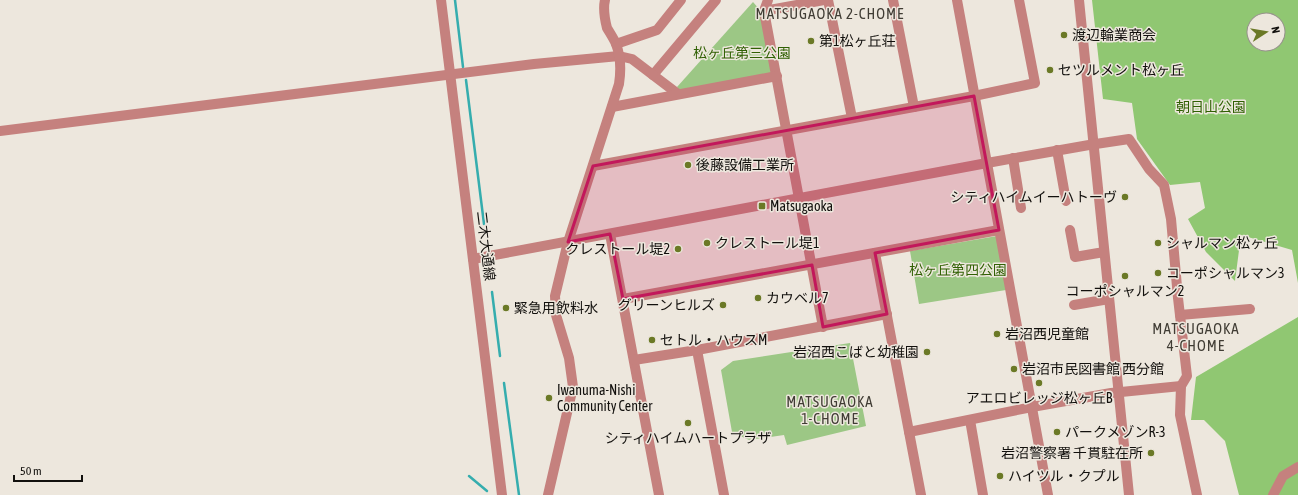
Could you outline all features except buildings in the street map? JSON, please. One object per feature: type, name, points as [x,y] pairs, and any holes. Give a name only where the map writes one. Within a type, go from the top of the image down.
[{"type":"street","name":"二木大通線","points":[[441,0],[502,495]]},
{"type":"street","points":[[548,495],[573,387],[569,358],[556,315],[555,296],[568,242],[619,84],[619,56],[616,44],[607,27],[604,6],[605,0]]},
{"type":"street","points":[[616,44],[657,30],[681,0]]},
{"type":"street","points":[[653,75],[716,0]]},
{"type":"street","points":[[768,0],[764,11],[823,327]]},
{"type":"street","points":[[764,11],[824,0]]},
{"type":"street","points":[[828,0],[852,118]]},
{"type":"street","points":[[893,0],[914,107]]},
{"type":"street","points":[[957,0],[1048,495]]},
{"type":"street","points":[[593,166],[974,96],[1035,83],[1019,0]]},
{"type":"street","points":[[1079,0],[1129,495]]},
{"type":"street","points":[[0,131],[450,74],[619,56],[632,60],[678,94]]},
{"type":"street","points":[[612,107],[777,76]]},
{"type":"street","points":[[473,259],[1013,158],[1129,139],[1149,169],[1164,185],[1171,219],[1187,376],[1181,386],[1180,415],[1197,495]]},
{"type":"street","points":[[1057,150],[1066,201]]},
{"type":"street","points":[[1013,158],[1021,208]]},
{"type":"street","points":[[623,299],[999,230]]},
{"type":"street","points":[[1070,230],[1075,257],[1104,252]]},
{"type":"street","points":[[610,234],[658,495]]},
{"type":"street","points":[[876,253],[921,495]]},
{"type":"street","points":[[1074,305],[1109,299]]},
{"type":"street","points":[[1180,315],[1250,309]]},
{"type":"street","points":[[634,360],[697,350],[887,314]]},
{"type":"street","points":[[697,350],[724,495]]},
{"type":"street","points":[[909,432],[1032,407],[1118,392],[1181,386]]},
{"type":"street","points":[[970,420],[983,495]]},
{"type":"street","points":[[1273,495],[1283,476],[1298,467]]},
{"type":"highlighted area","points":[[974,96],[999,230],[875,253],[887,314],[823,327],[812,265],[623,299],[610,234],[568,242],[593,166]]},
{"type":"green space","name":"朝日山公園","points":[[1092,0],[1298,0],[1298,283],[1292,250],[1241,235],[1235,281],[1206,252],[1188,219],[1205,208],[1200,182],[1170,185],[1137,139],[1132,103],[1103,99]]},
{"type":"green space","name":"松ヶ丘第三公園","points":[[753,2],[760,10],[771,71],[770,75],[681,92],[677,87]]},
{"type":"green space","name":"松ヶ丘第四公園","points":[[997,236],[1006,290],[919,304],[910,251]]},
{"type":"green space","points":[[1298,317],[1298,495],[1239,495],[1225,441],[1204,420],[1191,420],[1196,377]]},
{"type":"green space","points":[[850,343],[866,426],[787,445],[784,435],[749,440],[732,432],[721,370],[733,361]]},
{"type":"waterway","points":[[455,0],[463,67]]},
{"type":"waterway","points":[[466,80],[484,224]]},
{"type":"waterway","points":[[492,292],[500,356]]},
{"type":"waterway","points":[[504,383],[519,495]]},
{"type":"waterway","points":[[469,476],[487,491]]},
{"type":"place","name":"渡辺輪業商会","points":[[1064,35]]},
{"type":"place","name":"第1松ヶ丘荘","points":[[811,41]]},
{"type":"place","name":"セツルメント松ヶ丘","points":[[1050,70]]},
{"type":"place","name":"後藤設備工業所","points":[[688,165]]},
{"type":"place","name":"シティハイムイーハトーヴ","points":[[1125,197]]},
{"type":"place","name":"Matsugaoka","points":[[762,206]]},
{"type":"place","name":"クレストール堤1","points":[[707,243]]},
{"type":"place","name":"シャルマン松ヶ丘","points":[[1158,243]]},
{"type":"place","name":"クレストール堤2","points":[[678,249]]},
{"type":"place","name":"コーポシャルマン3","points":[[1158,273]]},
{"type":"place","name":"コーポシャルマン2","points":[[1125,276]]},
{"type":"place","name":"カウベル7","points":[[758,298]]},
{"type":"place","name":"グリーンヒルズ","points":[[723,305]]},
{"type":"place","name":"緊急用飲料水","points":[[506,308]]},
{"type":"place","name":"岩沼西児童館","points":[[997,334]]},
{"type":"place","name":"セトル・ハウスM","points":[[652,340]]},
{"type":"place","name":"岩沼西こばと幼稚園","points":[[927,352]]},
{"type":"place","name":"岩沼市民図書館 西分館","points":[[1014,369]]},
{"type":"place","name":"アエロビレッジ松ヶ丘B","points":[[1039,383]]},
{"type":"place","name":"Iwanuma-Nishi Community Center","points":[[549,398]]},
{"type":"place","name":"シティハイムハートプラザ","points":[[688,423]]},
{"type":"place","name":"パークメゾンR-3","points":[[1057,432]]},
{"type":"place","name":"岩沼警察署 千貫駐在所","points":[[1151,453]]},
{"type":"place","name":"ハイツル・クプル","points":[[1000,476]]},
{"type":"district","name":"MATSUGAOKA 2-CHOME","points":[[830,14]]},
{"type":"district","name":"MATSUGAOKA 4-CHOME","points":[[1196,338]]},
{"type":"district","name":"MATSUGAOKA 1-CHOME","points":[[830,410]]}]
